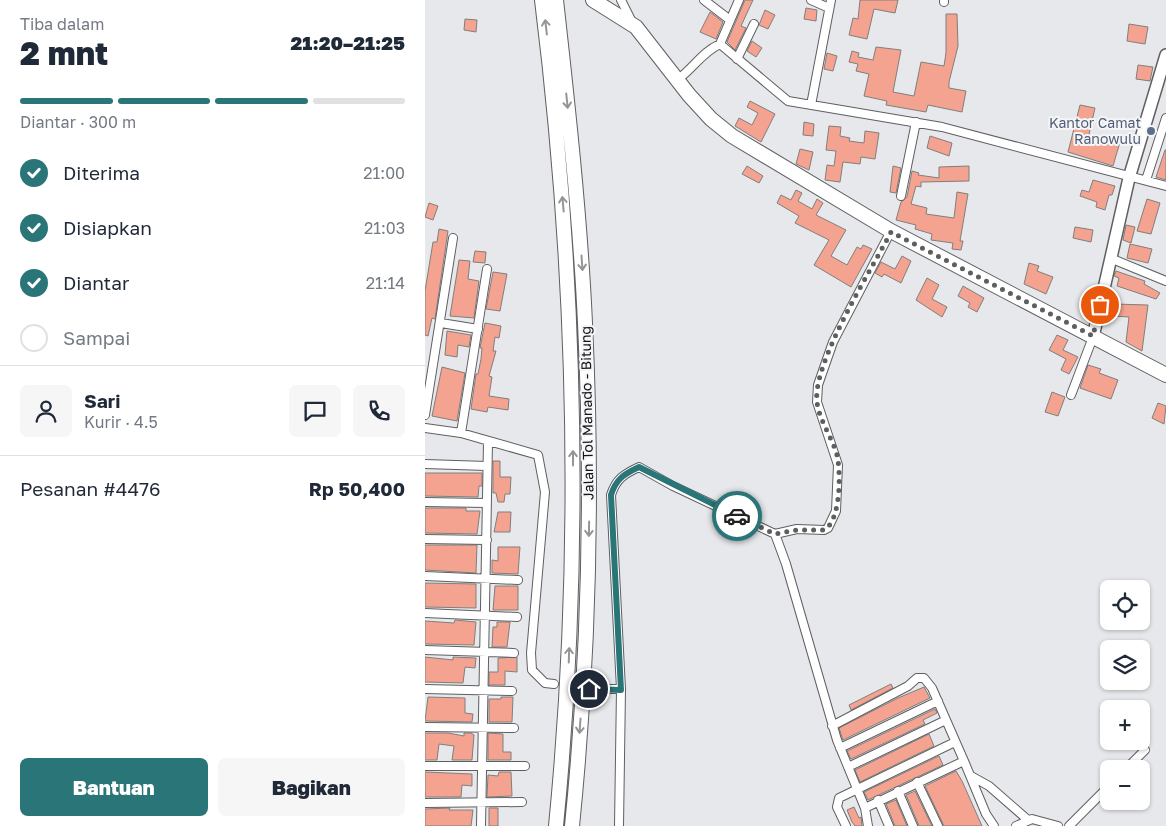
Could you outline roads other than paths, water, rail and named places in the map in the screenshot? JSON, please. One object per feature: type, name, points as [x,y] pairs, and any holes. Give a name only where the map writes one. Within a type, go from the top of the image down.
[{"type":"highway","name":"Jalan Tol Manado - Bitung","points":[[542,0],[555,54],[573,158],[585,323],[589,454],[589,562],[572,826]]},
{"type":"highway","name":"Jalan Tol Manado - Bitung","points":[[556,0],[555,54],[571,323],[573,570],[568,675],[556,826]]},
{"type":"highway","points":[[593,0],[636,27],[677,80],[711,119],[732,136],[891,232],[1166,375]]},
{"type":"street","points":[[621,0],[626,15],[636,27]]},
{"type":"street","points":[[704,0],[730,20]]},
{"type":"street","points":[[677,80],[693,68],[707,51],[720,44],[739,0]]},
{"type":"street","points":[[811,0],[829,8]]},
{"type":"street","points":[[811,105],[831,0]]},
{"type":"street","points":[[737,59],[754,24]]},
{"type":"street","points":[[720,44],[784,98],[811,105],[915,122],[968,133],[1129,178],[1146,180],[1166,186]]},
{"type":"street","points":[[1071,395],[1093,336],[1129,178],[1166,58]]},
{"type":"street","points":[[1146,180],[1166,118]]},
{"type":"street","points":[[901,196],[915,122]]},
{"type":"street","points":[[619,826],[621,690],[611,495],[615,482],[626,473],[639,467],[673,486],[775,534],[797,530],[824,530],[828,528],[835,516],[839,465],[817,402],[817,385],[833,342],[891,232]]},
{"type":"street","points":[[425,415],[453,238]]},
{"type":"street","points":[[1111,258],[1166,281]]},
{"type":"street","points":[[461,434],[487,268]]},
{"type":"street","points":[[441,323],[478,329]]},
{"type":"street","points":[[425,428],[461,434],[538,455],[545,492],[531,653],[532,670],[545,683],[554,684]]},
{"type":"street","points":[[481,826],[488,442]]},
{"type":"street","points":[[425,464],[487,466]]},
{"type":"street","points":[[425,502],[487,503]]},
{"type":"street","points":[[775,534],[786,564],[832,726],[865,808],[868,826]]},
{"type":"street","points":[[425,539],[487,540]]},
{"type":"street","points":[[425,576],[518,580]]},
{"type":"street","points":[[425,613],[517,617]]},
{"type":"street","points":[[425,650],[514,653]]},
{"type":"street","points":[[832,726],[908,686],[917,678],[921,677],[928,681],[986,814],[995,826]]},
{"type":"street","points":[[425,689],[512,691]]},
{"type":"street","points":[[589,689],[621,690]]},
{"type":"street","points":[[840,748],[938,701]]},
{"type":"street","points":[[848,767],[946,720]]},
{"type":"street","points":[[425,727],[514,728]]},
{"type":"street","points":[[846,826],[838,811],[838,799],[857,788],[955,742]]},
{"type":"street","points":[[1135,760],[1145,750]]},
{"type":"street","points":[[865,808],[878,800],[964,761]]},
{"type":"street","points":[[425,766],[525,766]]},
{"type":"street","points":[[971,776],[989,786],[1028,820],[1058,826]]},
{"type":"street","points":[[917,782],[937,826]]},
{"type":"street","points":[[898,791],[913,826]]},
{"type":"street","points":[[1069,826],[1100,795]]},
{"type":"street","points":[[878,800],[889,826]]},
{"type":"street","points":[[425,803],[521,802]]},
{"type":"street","points":[[1017,826],[1028,820]]},
{"type":"place","name":"Kantor Camat Ranowulu","points":[[1151,131]]}]
